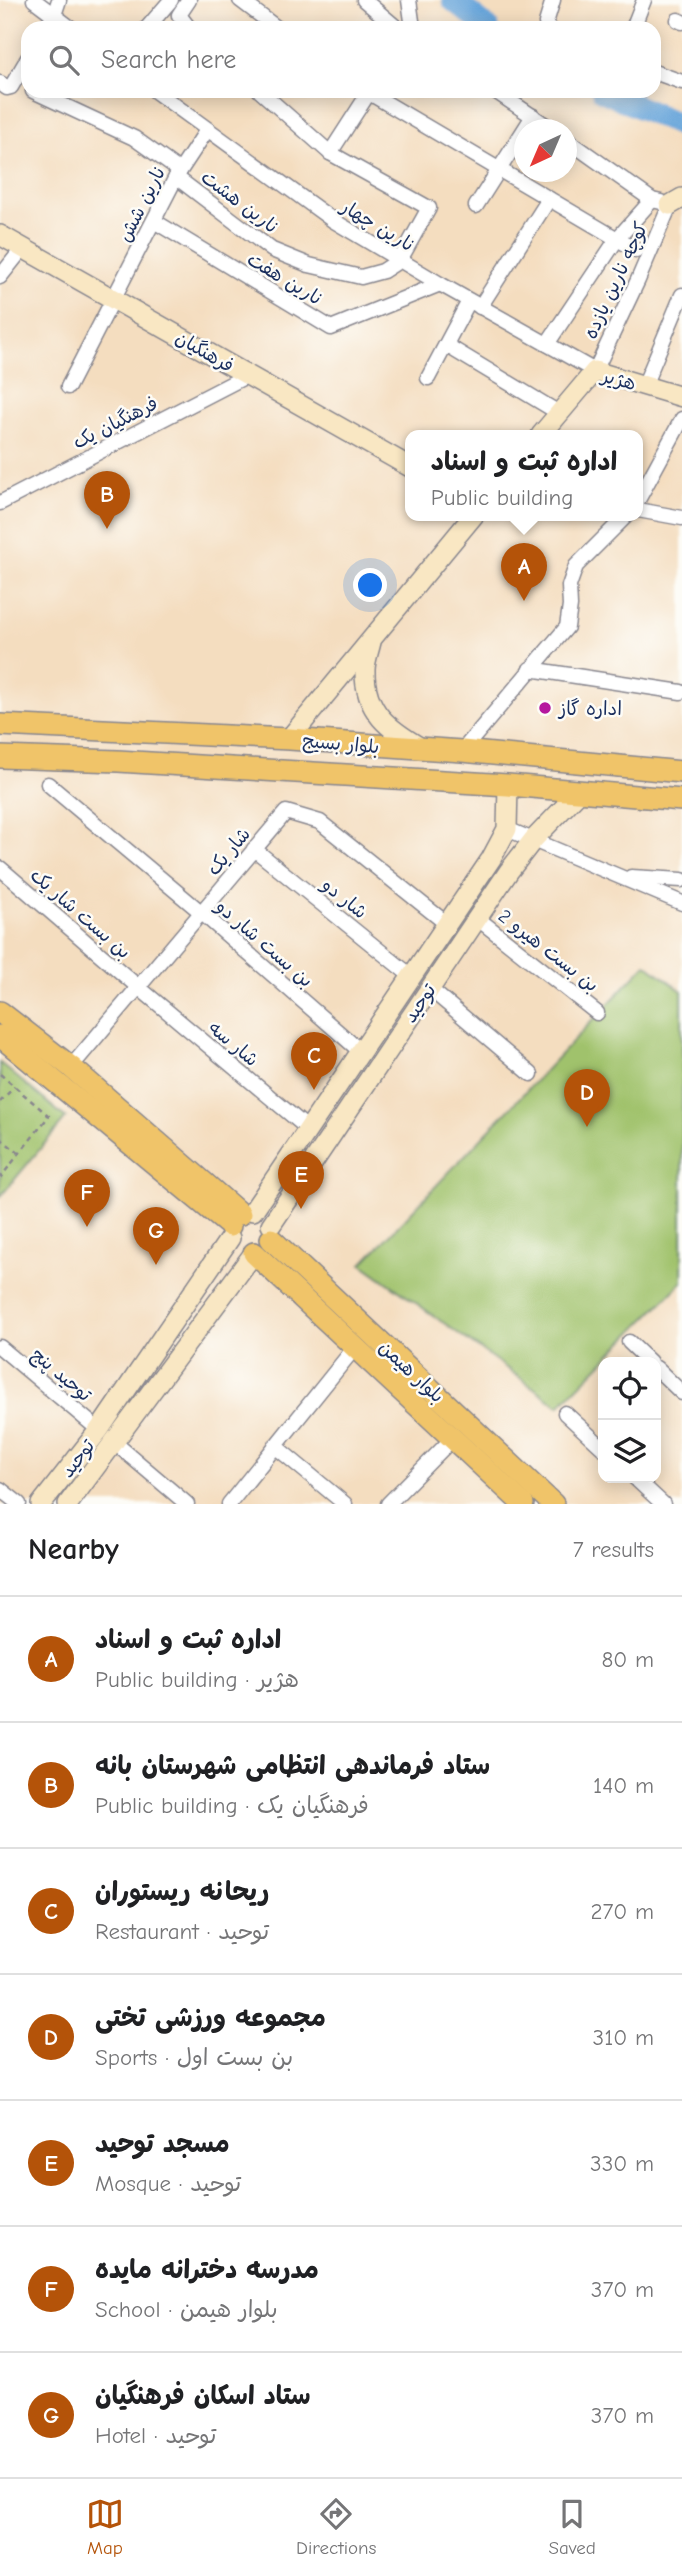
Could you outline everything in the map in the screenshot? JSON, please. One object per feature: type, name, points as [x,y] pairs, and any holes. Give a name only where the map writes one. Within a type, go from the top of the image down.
[{"type":"main road","name":"بلوار بسیج","points":[[0,725],[289,739],[463,751],[682,772]]},
{"type":"main road","points":[[118,761],[120,732]]},
{"type":"main road","name":"بلوار بسیج","points":[[0,757],[118,761],[508,785],[682,800]]},
{"type":"main road","points":[[4,1020],[71,1067],[238,1222]]},
{"type":"main road","points":[[4,1020],[238,1222]]},
{"type":"main road","name":"بلوار هیمن","points":[[271,1232],[363,1338]]},
{"type":"main road","name":"بلوار هیمن","points":[[254,1253],[363,1338],[460,1430],[553,1504]]},
{"type":"main road","name":"بلوار هیمن","points":[[460,1430],[523,1504]]},
{"type":"street","points":[[34,0],[49,21]]},
{"type":"street","points":[[50,21],[59,0]]},
{"type":"street","points":[[153,21],[171,0],[184,21]]},
{"type":"street","points":[[180,15],[189,0]]},
{"type":"street","points":[[240,0],[268,21]]},
{"type":"street","points":[[364,0],[389,21]]},
{"type":"street","points":[[408,0],[412,21]]},
{"type":"street","points":[[548,21],[553,0]]},
{"type":"street","points":[[636,21],[644,0]]},
{"type":"street","points":[[8,85],[21,67]]},
{"type":"street","points":[[661,74],[682,82]]},
{"type":"street","name":"نارین هشت","points":[[48,98],[134,138],[272,250],[309,265],[361,277],[383,271],[400,260]]},
{"type":"street","name":"نارین چهار","points":[[164,98],[334,221],[595,371]]},
{"type":"street","points":[[268,98],[330,153],[429,208],[400,260]]},
{"type":"street","points":[[330,153],[364,98]]},
{"type":"street","points":[[378,98],[636,250]]},
{"type":"street","points":[[506,98],[537,119]]},
{"type":"street","points":[[476,206],[533,116]]},
{"type":"street","name":"نارین شش","points":[[68,387],[178,174],[207,130]]},
{"type":"street","points":[[547,344],[617,239],[672,202],[577,146]]},
{"type":"street","points":[[428,378],[446,345],[549,199]]},
{"type":"street","name":"کوچه نارین یازده","points":[[595,371],[672,202]]},
{"type":"street","name":"نارین هفت","points":[[154,221],[331,328],[440,284]]},
{"type":"street","name":"فرهنگیان","points":[[0,234],[405,464]]},
{"type":"street","points":[[0,277],[23,248]]},
{"type":"street","points":[[644,386],[682,295]]},
{"type":"street","points":[[446,345],[559,413]]},
{"type":"street","name":"هژیر","points":[[545,430],[595,371],[682,397]]},
{"type":"street","name":"فرهنگیان یک","points":[[0,503],[248,375]]},
{"type":"street","points":[[643,491],[682,419]]},
{"type":"street","points":[[643,511],[682,518]]},
{"type":"street","points":[[289,739],[464,521]]},
{"type":"street","points":[[463,751],[567,627],[569,586],[576,566],[620,521]]},
{"type":"street","points":[[372,638],[365,670],[379,718],[391,730],[424,750]]},
{"type":"street","points":[[530,669],[681,692]]},
{"type":"street","name":"بن بست شار دو","points":[[48,783],[360,1051]]},
{"type":"street","name":"توحید","points":[[41,1504],[99,1430],[238,1222],[273,1182],[491,859],[507,829],[508,785]]},
{"type":"street","name":"توحید","points":[[68,1504],[254,1253],[262,1250],[290,1193],[533,840],[580,791]]},
{"type":"street","name":"شار یک","points":[[71,1067],[286,811],[320,822],[447,924]]},
{"type":"street","points":[[507,829],[682,903]]},
{"type":"street","name":"شار دو","points":[[254,849],[411,976]]},
{"type":"street","name":"بن بست شار یک","points":[[0,868],[137,986]]},
{"type":"street","points":[[621,877],[682,880]]},
{"type":"street","name":"بن بست هیرو 2","points":[[477,918],[597,1013]]},
{"type":"street","name":"شار سه","points":[[137,986],[307,1128]]},
{"type":"street","points":[[429,988],[531,1074]]},
{"type":"street","points":[[273,1182],[290,1193]]},
{"type":"street","points":[[254,1253],[242,1252],[238,1222],[264,1216],[271,1232]]},
{"type":"street","points":[[229,1504],[363,1338]]},
{"type":"street","points":[[629,1342],[645,1357]]},
{"type":"street","name":"توحید پنج","points":[[0,1347],[99,1430]]},
{"type":"street","points":[[661,1373],[682,1393]]},
{"type":"street","points":[[565,1413],[598,1443]]},
{"type":"street","points":[[99,1430],[187,1504]]},
{"type":"street","points":[[388,1504],[460,1430]]},
{"type":"street","points":[[275,1446],[345,1504]]},
{"type":"street","points":[[640,1483],[663,1504]]},
{"type":"street","points":[[0,1489],[19,1504]]},
{"type":"path","points":[[0,1074],[49,1116],[0,1178]]},
{"type":"path","points":[[0,1102],[15,1086]]},
{"type":"path","points":[[0,1139],[20,1154]]},
{"type":"green space","points":[[646,964],[682,991],[682,1282],[608,1357],[598,1357],[598,1367],[559,1406],[362,1264]]},
{"type":"green space","points":[[0,1063],[66,1118],[0,1197]]},
{"type":"waterway","points":[[453,0],[479,21]]},
{"type":"waterway","points":[[619,98],[682,126]]},
{"type":"place","name":"ستاد فرماندهی انتظامی شهرستان بانه","points":[[107,529]]},
{"type":"place","name":"اداره ثبت و اسناد","points":[[524,601]]},
{"type":"place","name":"اداره گاز","points":[[545,708]]},
{"type":"place","name":"ریحانە ریستوران","points":[[314,1090]]},
{"type":"place","name":"مجموعه ورزشی تختی","points":[[587,1127]]},
{"type":"place","name":"مسجد توحید","points":[[301,1209]]},
{"type":"place","name":"مدرسه دخترانه مایده","points":[[87,1227]]},
{"type":"place","name":"ستاد اسکان فرهنگیان","points":[[156,1265]]}]
